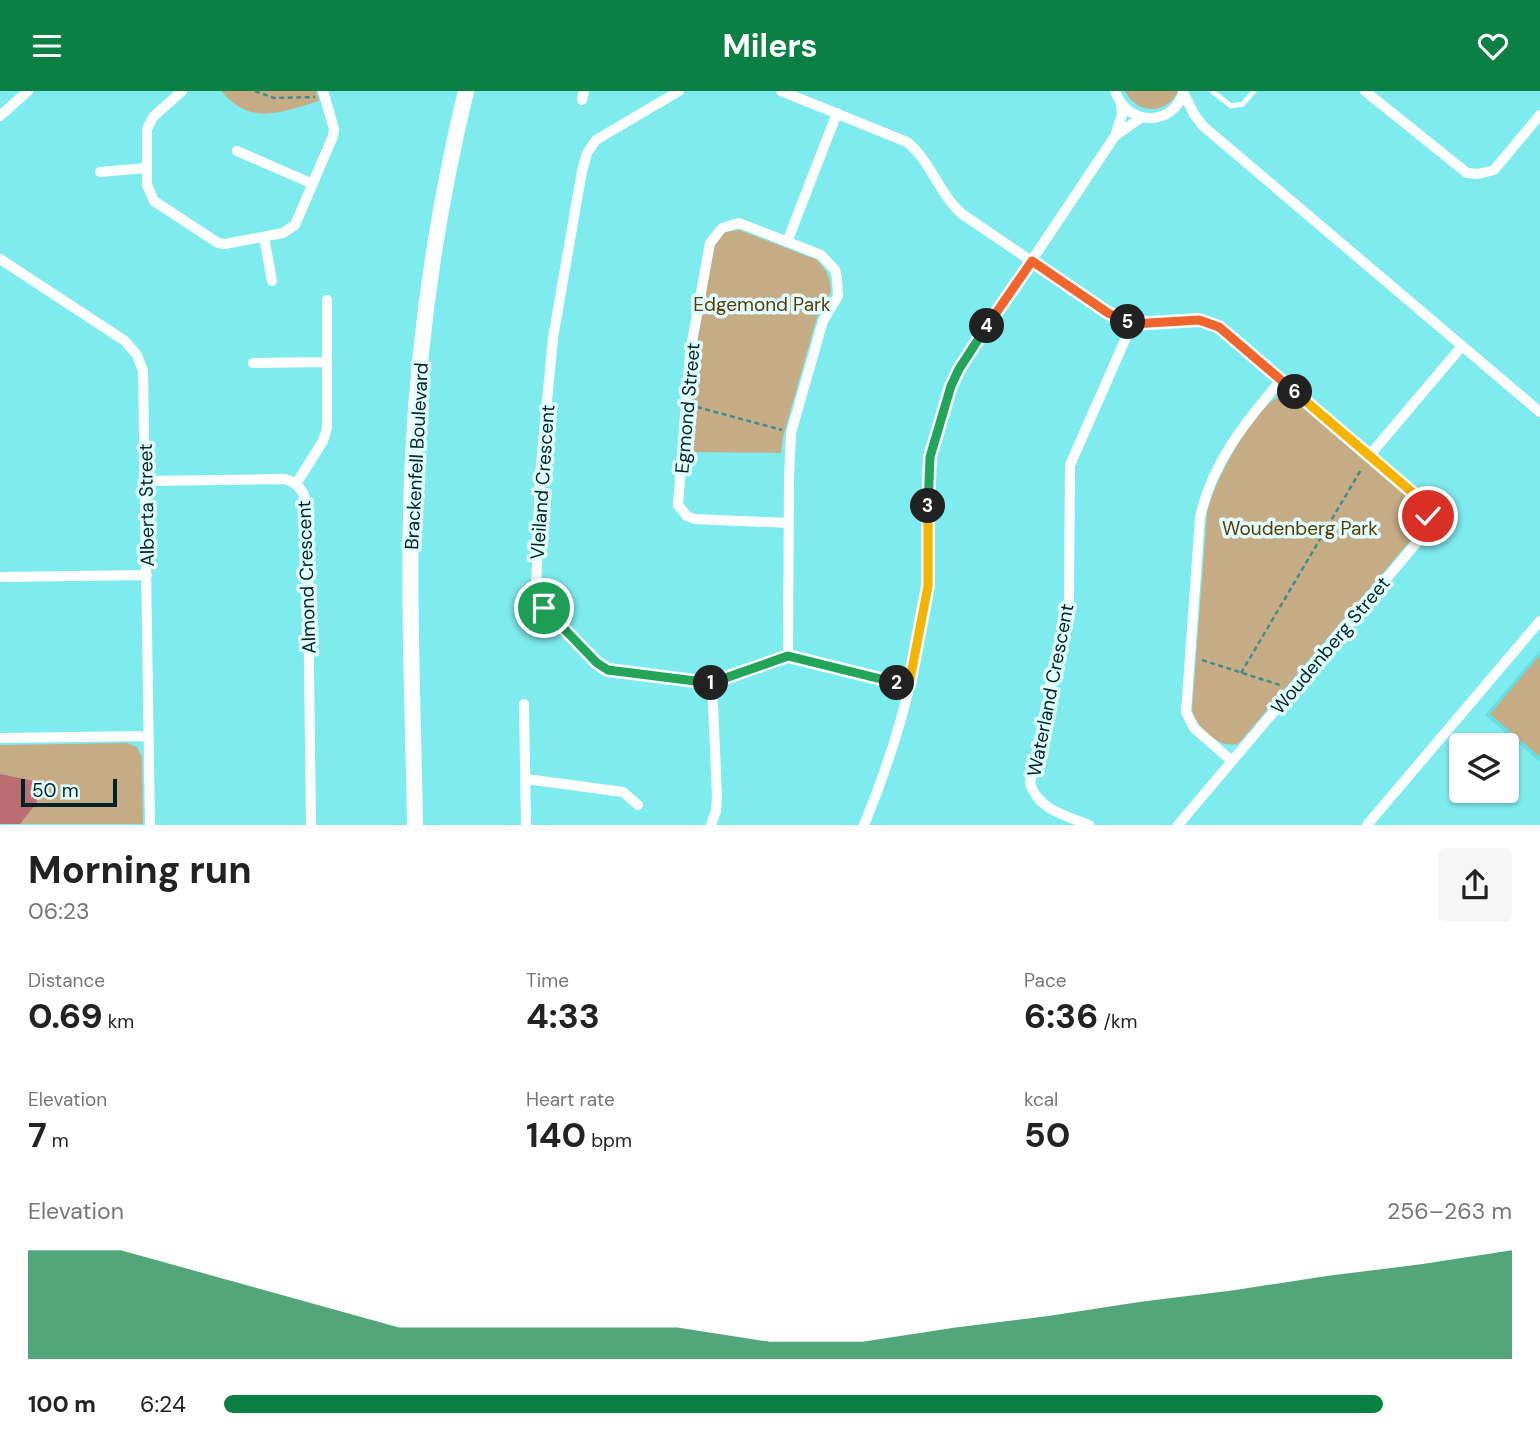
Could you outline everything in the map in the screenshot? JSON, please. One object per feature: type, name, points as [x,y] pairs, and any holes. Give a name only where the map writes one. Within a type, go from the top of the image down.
[{"type":"street","points":[[0,116],[28,91]]},
{"type":"street","points":[[183,91],[149,123],[146,136],[147,185],[154,201],[212,240],[225,244],[283,233],[295,225],[333,136],[334,129],[324,94]]},
{"type":"street","name":"Brackenfell Boulevard","points":[[415,824],[411,550],[416,417],[436,237],[466,91]]},
{"type":"street","name":"Vleiland Crescent","points":[[678,91],[596,140],[584,162],[553,338],[540,475],[536,593],[544,608],[602,666],[615,672],[712,683],[788,656]]},
{"type":"street","points":[[781,91],[907,142],[918,152],[955,208],[1108,313],[1132,324]]},
{"type":"street","points":[[864,824],[890,756],[909,685],[928,586],[928,472],[951,386],[959,369],[1115,136],[1122,115],[1121,104],[1115,91]]},
{"type":"street","points":[[1366,91],[1467,173],[1478,174],[1494,170],[1540,115]]},
{"type":"street","points":[[1168,114],[1177,106],[1184,93]]},
{"type":"street","points":[[1184,93],[1203,126],[1540,412]]},
{"type":"street","points":[[1121,104],[1130,113],[1142,117],[1179,115],[1203,126]]},
{"type":"street","points":[[837,113],[787,241],[821,255],[830,262],[837,278],[838,296],[823,321],[792,433],[788,656],[909,685]]},
{"type":"street","points":[[1115,136],[1142,117]]},
{"type":"street","points":[[237,151],[313,184]]},
{"type":"street","points":[[100,172],[146,168]]},
{"type":"street","name":"Egmond Street","points":[[787,241],[739,223],[722,227],[710,243],[690,353],[678,505],[694,519],[789,523]]},
{"type":"street","points":[[264,237],[272,281]]},
{"type":"street","name":"Alberta Street","points":[[0,258],[118,335],[132,347],[140,363],[144,380],[150,824]]},
{"type":"street","points":[[296,484],[326,434],[327,300]]},
{"type":"street","name":"Woudenberg Street","points":[[1132,324],[1199,320],[1219,327],[1420,499],[1427,510],[1427,529],[1420,540],[1178,824]]},
{"type":"street","name":"Waterland Crescent","points":[[1089,824],[1041,803],[1033,794],[1030,783],[1069,600],[1070,465],[1132,324]]},
{"type":"street","points":[[1369,456],[1462,346]]},
{"type":"street","points":[[253,363],[327,362]]},
{"type":"street","points":[[1232,761],[1194,728],[1187,717],[1185,707],[1200,518],[1207,494],[1240,429],[1281,380]]},
{"type":"street","name":"Almond Crescent","points":[[146,481],[285,479],[296,484],[304,493],[307,506],[311,824]]},
{"type":"street","points":[[0,577],[146,575]]},
{"type":"street","points":[[1367,824],[1540,621]]},
{"type":"street","points":[[711,824],[716,811],[717,796],[712,683]]},
{"type":"street","points":[[524,704],[526,824]]},
{"type":"street","points":[[0,738],[147,736]]},
{"type":"street","points":[[526,779],[623,792],[638,806]]},
{"type":"lane","points":[[1212,91],[1231,106],[1243,104],[1254,91]]},
{"type":"path","points":[[255,91],[274,98],[324,94]]},
{"type":"path","points":[[686,404],[792,433]]},
{"type":"path","points":[[1241,673],[1369,456]]},
{"type":"path","points":[[1189,656],[1293,689]]},
{"type":"shaded area","points":[[1540,650],[1540,762],[1519,744],[1519,733],[1506,733],[1485,715]]},
{"type":"shaded area","points":[[0,774],[34,781],[37,802],[20,824],[0,824]]},
{"type":"green space","points":[[221,91],[316,91],[319,101],[279,112],[255,113],[233,102]]},
{"type":"green space","points":[[1125,91],[1178,91],[1167,105],[1152,109],[1136,104]]},
{"type":"green space","name":"Edgemond Park","points":[[739,230],[817,260],[826,271],[831,292],[817,317],[783,437],[781,453],[687,452],[693,366],[714,247],[725,232]]},
{"type":"green space","name":"Woudenberg Park","points":[[1284,395],[1293,399],[1415,504],[1420,512],[1421,524],[1414,536],[1239,743],[1225,744],[1204,730],[1192,710],[1207,513],[1226,465],[1249,427],[1273,400]]},
{"type":"green space","points":[[1540,655],[1540,757],[1519,739],[1519,733],[1512,733],[1490,714]]},
{"type":"green space","points":[[127,743],[137,747],[142,757],[143,824],[0,824],[0,745]]},
{"type":"route","points":[[544,608],[597,663],[615,672],[712,683],[788,656],[909,685],[928,586],[928,472],[932,449],[951,386],[959,369],[1032,261],[1108,313],[1132,324],[1199,320],[1219,327],[1420,499],[1428,516]]}]
